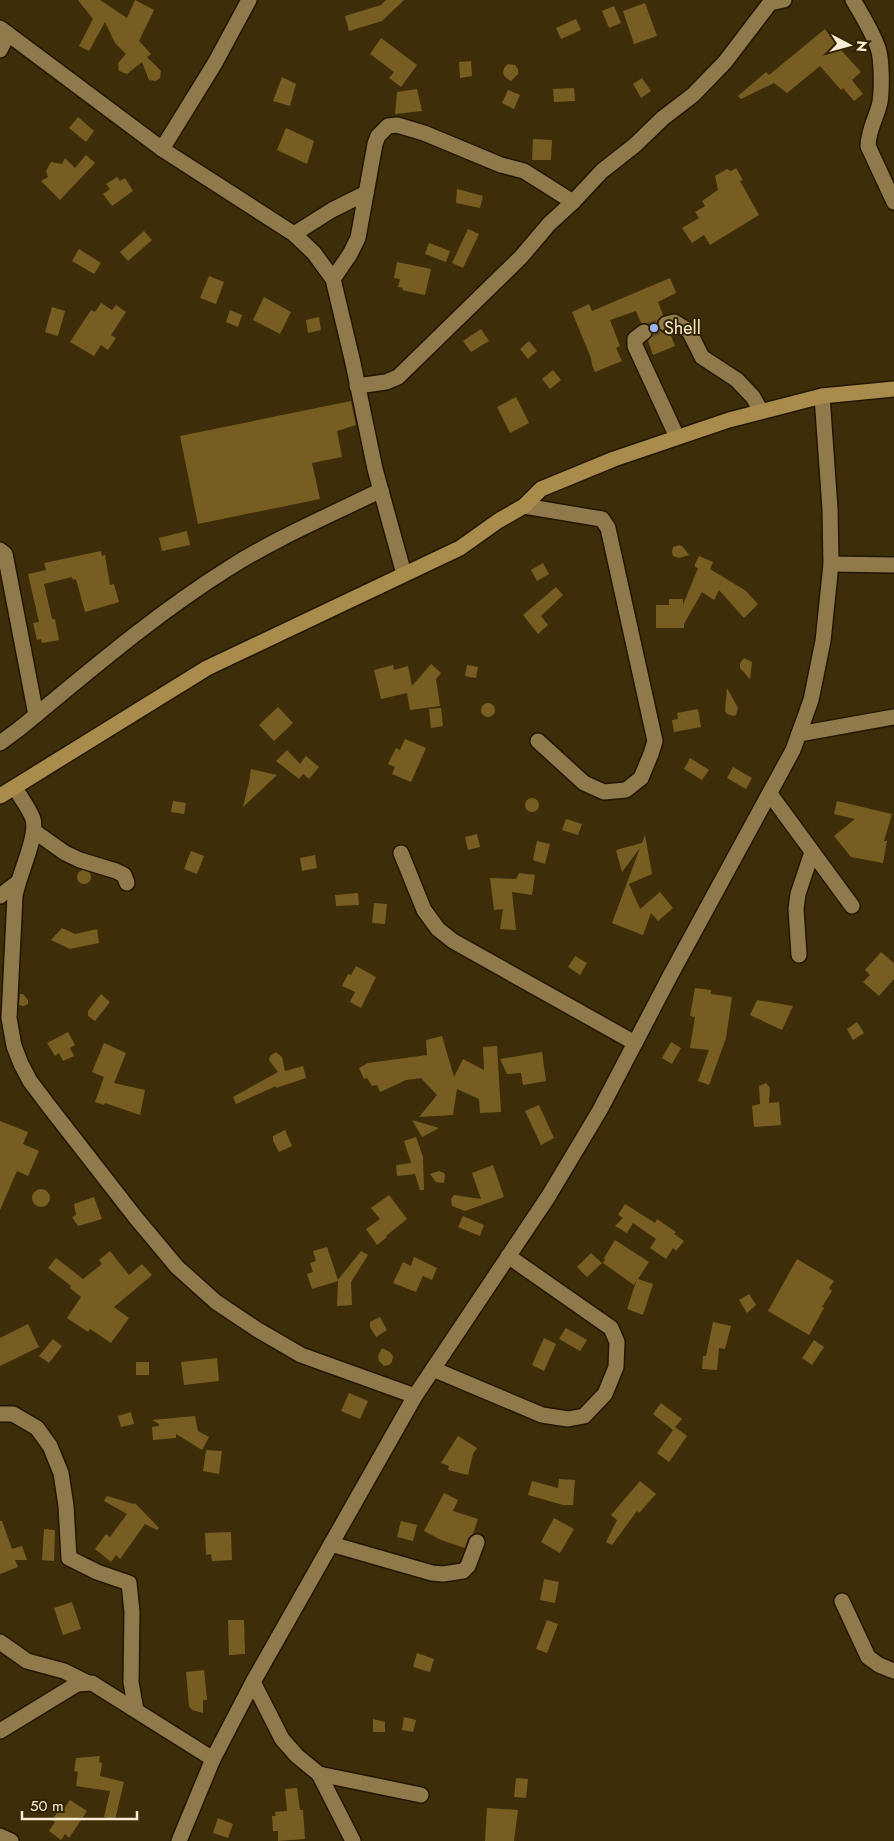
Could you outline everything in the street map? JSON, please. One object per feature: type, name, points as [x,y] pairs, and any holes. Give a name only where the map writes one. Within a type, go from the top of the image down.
[{"type":"main road","points":[[0,796],[207,668],[460,548],[498,521],[524,506],[541,488],[614,459],[761,411],[822,396],[894,389]]},
{"type":"street","points":[[162,149],[214,63],[249,0]]},
{"type":"street","points":[[853,0],[879,50],[880,99],[877,115],[868,136],[868,146],[894,202]]},
{"type":"street","points":[[357,386],[386,382],[398,376],[521,257],[549,224],[602,171],[635,146],[663,118],[693,95],[776,1]]},
{"type":"street","points":[[0,50],[4,31],[162,149],[294,234],[314,253],[333,279],[381,490],[404,574]]},
{"type":"street","points":[[333,279],[358,238],[375,144],[378,136],[388,126],[397,125],[424,133],[501,165],[524,171],[572,202]]},
{"type":"street","points":[[294,234],[332,210],[366,193]]},
{"type":"street","points":[[666,324],[674,322],[689,331],[702,357],[737,380],[753,397],[761,411]]},
{"type":"street","points":[[644,332],[635,339],[635,346],[678,437]]},
{"type":"street","points":[[179,1841],[214,1759],[253,1682],[415,1396],[548,1197],[586,1134],[793,750],[811,700],[823,641],[831,564],[830,509],[822,396]]},
{"type":"street","points":[[0,743],[138,632],[214,577],[246,557],[381,490]]},
{"type":"street","points":[[524,506],[602,519],[608,528],[656,741],[641,778],[626,790],[604,792],[584,783],[538,741]]},
{"type":"street","points":[[0,550],[5,554],[36,715]]},
{"type":"street","points":[[831,564],[894,565]]},
{"type":"street","points":[[799,734],[894,717]]},
{"type":"street","points":[[15,788],[31,815],[34,831],[17,883],[15,896],[8,1018],[21,1064],[30,1081],[71,1136],[177,1267],[216,1302],[258,1330],[301,1355],[415,1396]]},
{"type":"street","points":[[770,794],[852,906]]},
{"type":"street","points":[[34,831],[65,853],[124,875],[127,883]]},
{"type":"street","points":[[799,956],[796,909],[798,894],[812,852]]},
{"type":"street","points":[[401,853],[424,910],[438,930],[453,941],[635,1043]]},
{"type":"street","points":[[0,896],[17,883]]},
{"type":"street","points":[[433,1370],[542,1415],[568,1419],[584,1416],[605,1394],[616,1367],[617,1342],[611,1328],[508,1256]]},
{"type":"street","points":[[0,1414],[13,1414],[37,1428],[50,1446],[61,1473],[66,1506],[69,1558],[97,1572],[128,1582],[132,1612],[131,1682],[136,1710]]},
{"type":"street","points":[[331,1544],[443,1574],[463,1572],[468,1566],[477,1542]]},
{"type":"street","points":[[842,1601],[868,1657],[879,1665],[894,1671]]},
{"type":"street","points":[[0,1642],[27,1661],[64,1671],[86,1682],[100,1686],[214,1759]]},
{"type":"street","points":[[0,1731],[77,1684],[86,1682]]},
{"type":"street","points":[[253,1682],[282,1739],[297,1756],[320,1774],[421,1795]]},
{"type":"street","points":[[320,1774],[352,1841]]},
{"type":"street","points":[[0,1836],[12,1841]]},
{"type":"building","points":[[78,0],[100,0],[127,18],[135,0],[154,10],[139,41],[151,54],[147,57],[161,71],[160,78],[156,81],[149,80],[142,62],[127,74],[119,71],[118,63],[126,54],[115,43],[105,22],[89,51],[79,46],[93,19]]},
{"type":"building","points":[[386,0],[404,0],[382,21],[349,31],[345,16],[381,5]]},
{"type":"building","points":[[645,3],[657,36],[634,44],[623,11]]},
{"type":"building","points":[[614,6],[621,23],[609,28],[602,11]]},
{"type":"building","points":[[576,19],[581,30],[561,39],[556,28]]},
{"type":"building","points":[[825,29],[861,72],[852,80],[863,94],[854,101],[843,88],[841,90],[820,66],[787,93],[774,83],[741,99],[738,96],[766,72],[769,75]]},
{"type":"building","points":[[381,38],[417,65],[401,87],[389,78],[394,72],[370,54]]},
{"type":"building","points":[[471,61],[472,76],[460,78],[459,62]]},
{"type":"building","points":[[508,64],[515,65],[518,69],[518,74],[511,81],[503,73],[504,68]]},
{"type":"building","points":[[282,77],[296,84],[290,106],[273,101]]},
{"type":"building","points":[[642,78],[651,91],[641,98],[633,84]]},
{"type":"building","points":[[574,88],[575,101],[554,102],[553,89]]},
{"type":"building","points":[[417,89],[422,111],[395,114],[397,92]]},
{"type":"building","points":[[508,90],[520,95],[514,109],[502,103]]},
{"type":"building","points":[[78,117],[94,131],[86,142],[69,128]]},
{"type":"building","points":[[286,128],[314,141],[307,164],[277,150]]},
{"type":"building","points":[[533,139],[552,140],[551,160],[532,160]]},
{"type":"building","points":[[86,155],[95,163],[60,200],[41,181],[48,177],[46,171],[51,162],[62,164],[65,158],[75,168]]},
{"type":"building","points":[[736,168],[743,180],[740,181],[759,215],[710,245],[704,235],[692,243],[682,228],[699,218],[695,212],[705,206],[702,201],[718,190],[715,176],[727,169],[731,171]]},
{"type":"building","points":[[117,177],[120,181],[125,178],[133,191],[112,206],[103,194],[110,189],[106,184]]},
{"type":"building","points":[[457,189],[483,196],[480,208],[456,203]]},
{"type":"building","points":[[468,229],[479,234],[463,268],[452,263]]},
{"type":"building","points":[[144,231],[152,240],[128,261],[120,252]]},
{"type":"building","points":[[429,243],[450,251],[446,262],[425,254]]},
{"type":"building","points":[[79,249],[101,263],[94,274],[72,261]]},
{"type":"building","points":[[397,262],[431,269],[425,295],[402,290],[403,288],[398,287],[400,279],[394,278]]},
{"type":"building","points":[[209,276],[224,282],[216,304],[200,298]]},
{"type":"building","points":[[670,278],[676,293],[658,302],[663,315],[657,321],[657,326],[663,333],[670,333],[675,346],[653,355],[648,341],[652,336],[653,330],[648,324],[641,323],[636,311],[610,320],[620,346],[616,348],[622,361],[595,372],[572,312],[589,304],[592,311]]},
{"type":"building","points":[[264,297],[291,312],[280,334],[253,320]]},
{"type":"building","points":[[101,303],[112,310],[116,305],[126,312],[111,335],[116,338],[108,350],[101,345],[94,356],[70,342],[91,310],[95,312]]},
{"type":"building","points":[[52,307],[65,311],[58,336],[45,332]]},
{"type":"building","points":[[230,310],[242,315],[238,327],[226,322]]},
{"type":"building","points":[[319,317],[321,330],[308,333],[306,320]]},
{"type":"building","points":[[481,329],[489,341],[471,352],[463,341]]},
{"type":"building","points":[[529,341],[537,351],[528,359],[520,349]]},
{"type":"building","points":[[553,370],[561,380],[550,389],[542,379]]},
{"type":"building","points":[[516,397],[529,423],[510,433],[497,407]]},
{"type":"building","points":[[351,401],[356,425],[337,431],[342,457],[312,463],[320,499],[198,524],[180,436]]},
{"type":"building","points":[[187,531],[190,545],[162,551],[159,538]]},
{"type":"building","points":[[680,545],[689,555],[679,558],[673,556],[673,547]]},
{"type":"building","points":[[101,551],[102,556],[105,555],[110,585],[114,584],[119,602],[85,612],[76,579],[73,580],[72,577],[44,584],[52,619],[55,619],[59,640],[42,643],[41,639],[37,640],[33,623],[39,622],[28,574],[46,570],[44,563]]},
{"type":"building","points":[[699,556],[713,562],[710,569],[746,591],[758,604],[744,618],[719,590],[714,600],[702,592],[684,624],[684,628],[656,628],[656,605],[669,605],[669,599],[683,599],[683,605],[698,568],[695,567],[695,564]]},
{"type":"building","points":[[543,563],[549,574],[537,581],[531,570]]},
{"type":"building","points":[[556,587],[563,595],[541,616],[548,625],[538,634],[523,615]]},
{"type":"building","points":[[744,658],[752,662],[750,679],[740,668],[740,663]]},
{"type":"building","points":[[431,664],[441,673],[436,679],[440,706],[410,710],[407,693],[381,699],[374,670],[393,665],[394,670],[408,666],[412,686]]},
{"type":"building","points":[[467,665],[478,667],[476,678],[465,676]]},
{"type":"building","points":[[727,688],[738,708],[736,715],[733,716],[725,711]]},
{"type":"building","points":[[488,703],[493,705],[495,710],[493,715],[488,717],[483,715],[481,710],[483,705]]},
{"type":"building","points":[[278,707],[293,723],[274,741],[259,725]]},
{"type":"building","points":[[441,708],[443,726],[431,728],[429,709]]},
{"type":"building","points":[[698,709],[701,727],[674,732],[672,720],[678,719],[677,713]]},
{"type":"building","points":[[405,739],[426,748],[411,782],[392,774],[395,767],[388,764],[396,748],[400,750]]},
{"type":"building","points":[[287,750],[300,764],[306,756],[319,767],[309,779],[303,774],[299,779],[276,761]]},
{"type":"building","points":[[690,758],[709,770],[702,780],[684,769]]},
{"type":"building","points":[[733,767],[752,778],[746,789],[727,778]]},
{"type":"building","points":[[251,769],[277,775],[243,807],[249,782]]},
{"type":"building","points":[[532,798],[537,800],[539,805],[537,810],[532,812],[527,810],[525,805],[527,800]]},
{"type":"building","points":[[173,801],[186,803],[184,814],[171,812]]},
{"type":"building","points":[[837,801],[892,814],[884,841],[887,841],[883,863],[851,857],[834,836],[855,819],[834,814]]},
{"type":"building","points":[[566,819],[582,824],[578,835],[562,830]]},
{"type":"building","points":[[477,834],[480,847],[468,850],[465,837]]},
{"type":"building","points":[[645,835],[652,874],[629,884],[640,909],[660,892],[673,908],[658,921],[651,913],[643,935],[612,923],[640,848],[622,872],[616,850],[642,843]]},
{"type":"building","points":[[537,841],[550,844],[545,864],[533,860]]},
{"type":"building","points":[[191,851],[204,856],[197,874],[184,869]]},
{"type":"building","points":[[315,855],[317,868],[302,871],[300,858]]},
{"type":"building","points":[[81,870],[87,870],[91,877],[87,884],[81,884],[77,880],[77,874]]},
{"type":"building","points":[[519,873],[535,875],[532,895],[512,892],[516,930],[500,929],[503,909],[494,910],[490,878],[516,879]]},
{"type":"building","points":[[358,893],[359,905],[336,906],[335,895]]},
{"type":"building","points":[[374,903],[387,904],[385,924],[372,923]]},
{"type":"building","points":[[62,928],[75,934],[97,929],[99,943],[70,949],[51,940]]},
{"type":"building","points":[[881,952],[894,963],[894,979],[879,996],[863,982],[870,975],[865,970]]},
{"type":"building","points":[[575,956],[587,963],[580,975],[568,967]]},
{"type":"building","points":[[356,966],[376,977],[361,1008],[350,1002],[355,992],[342,986],[348,974],[351,975]]},
{"type":"building","points":[[695,988],[711,990],[711,994],[732,997],[726,1038],[709,1085],[698,1081],[709,1050],[690,1048],[695,1017],[690,1016]]},
{"type":"building","points":[[20,994],[23,994],[28,1000],[28,1004],[24,1006],[19,1005]]},
{"type":"building","points":[[101,994],[110,1002],[95,1021],[88,1016],[88,1011]]},
{"type":"building","points":[[757,1000],[793,1006],[782,1030],[750,1015]]},
{"type":"building","points":[[857,1022],[864,1033],[853,1040],[847,1029]]},
{"type":"building","points":[[68,1032],[75,1045],[70,1048],[74,1056],[63,1061],[59,1053],[55,1056],[47,1043]]},
{"type":"building","points":[[442,1036],[454,1077],[463,1059],[484,1070],[483,1047],[497,1046],[501,1112],[480,1113],[479,1099],[457,1089],[453,1115],[419,1117],[437,1095],[421,1078],[406,1080],[380,1092],[377,1085],[372,1086],[367,1078],[364,1079],[359,1068],[368,1063],[427,1055],[426,1040]]},
{"type":"building","points":[[671,1042],[681,1048],[672,1064],[662,1058]]},
{"type":"building","points":[[104,1043],[126,1053],[114,1083],[145,1090],[140,1115],[105,1103],[104,1105],[95,1102],[104,1077],[92,1072]]},
{"type":"building","points":[[276,1052],[282,1057],[285,1071],[303,1066],[306,1078],[276,1088],[276,1086],[236,1104],[233,1097],[278,1072],[269,1060],[270,1056]]},
{"type":"building","points":[[542,1052],[546,1081],[523,1085],[521,1073],[507,1074],[500,1059]]},
{"type":"building","points":[[766,1083],[770,1088],[769,1103],[779,1102],[781,1125],[754,1127],[752,1106],[760,1104],[759,1086]]},
{"type":"building","points":[[539,1105],[554,1138],[541,1145],[525,1111]]},
{"type":"building","points":[[412,1120],[439,1128],[422,1137]]},
{"type":"building","points":[[0,1121],[28,1132],[23,1144],[39,1151],[28,1176],[17,1171],[0,1210]]},
{"type":"building","points":[[285,1130],[292,1146],[279,1152],[273,1141],[273,1136]]},
{"type":"building","points":[[416,1137],[423,1157],[424,1190],[420,1190],[415,1174],[397,1176],[396,1165],[411,1163],[404,1141]]},
{"type":"building","points":[[493,1165],[504,1197],[465,1211],[452,1206],[451,1199],[454,1195],[481,1199],[472,1173]]},
{"type":"building","points":[[439,1171],[445,1175],[444,1183],[436,1182],[430,1174]]},
{"type":"building","points":[[37,1189],[45,1189],[50,1194],[48,1205],[37,1207],[32,1202],[32,1194]]},
{"type":"building","points":[[389,1195],[407,1219],[377,1245],[366,1229],[380,1219],[371,1208]]},
{"type":"building","points":[[94,1197],[102,1219],[78,1226],[72,1217],[76,1215],[74,1204]]},
{"type":"building","points":[[625,1204],[655,1223],[657,1219],[676,1232],[674,1234],[684,1241],[676,1251],[673,1248],[666,1259],[650,1248],[656,1239],[633,1223],[627,1233],[615,1226],[623,1218],[618,1215]]},
{"type":"building","points":[[463,1216],[484,1225],[480,1236],[458,1227]]},
{"type":"building","points":[[615,1240],[649,1262],[638,1279],[653,1284],[643,1315],[627,1309],[637,1279],[634,1285],[603,1263]]},
{"type":"building","points":[[327,1247],[338,1280],[361,1251],[368,1255],[351,1282],[352,1305],[337,1306],[338,1281],[312,1289],[307,1274],[313,1272],[310,1263],[316,1261],[313,1251]]},
{"type":"building","points":[[110,1251],[129,1275],[142,1264],[152,1275],[114,1307],[129,1318],[111,1343],[90,1329],[88,1332],[67,1318],[81,1297],[70,1288],[71,1286],[48,1268],[56,1258],[83,1279],[102,1264],[99,1260]]},
{"type":"building","points":[[591,1253],[602,1263],[587,1277],[577,1267]]},
{"type":"building","points":[[414,1257],[437,1268],[432,1280],[423,1276],[416,1292],[393,1283],[403,1262],[411,1266]]},
{"type":"building","points":[[797,1259],[834,1281],[829,1288],[832,1291],[809,1335],[768,1311]]},
{"type":"building","points":[[749,1294],[756,1305],[747,1313],[739,1300]]},
{"type":"building","points":[[380,1317],[387,1330],[376,1337],[370,1327],[370,1322]]},
{"type":"building","points":[[713,1322],[731,1326],[725,1349],[719,1348],[717,1370],[702,1369],[703,1356],[706,1356]]},
{"type":"building","points":[[28,1324],[39,1347],[0,1366],[0,1338]]},
{"type":"building","points":[[566,1328],[587,1340],[580,1351],[559,1339]]},
{"type":"building","points":[[544,1338],[556,1344],[544,1371],[532,1365]]},
{"type":"building","points":[[53,1339],[62,1346],[49,1363],[39,1356]]},
{"type":"building","points":[[814,1340],[824,1347],[812,1365],[802,1358]]},
{"type":"building","points":[[382,1348],[393,1356],[392,1362],[389,1365],[384,1366],[379,1361],[378,1356]]},
{"type":"building","points":[[217,1358],[219,1381],[184,1385],[181,1362]]},
{"type":"building","points":[[136,1362],[149,1362],[149,1375],[136,1375]]},
{"type":"building","points":[[349,1393],[368,1401],[360,1419],[341,1411]]},
{"type":"building","points":[[661,1403],[682,1419],[675,1427],[687,1436],[669,1462],[657,1453],[673,1430],[653,1414]]},
{"type":"building","points":[[131,1412],[134,1424],[121,1427],[118,1416]]},
{"type":"building","points":[[195,1416],[198,1431],[209,1437],[202,1450],[176,1434],[176,1438],[153,1440],[152,1427],[159,1426],[159,1424],[152,1420]]},
{"type":"building","points":[[458,1436],[477,1448],[473,1454],[468,1475],[448,1470],[449,1466],[441,1463]]},
{"type":"building","points":[[206,1450],[222,1451],[219,1474],[203,1471]]},
{"type":"building","points":[[559,1479],[575,1480],[573,1505],[563,1505],[528,1495],[532,1481],[558,1488]]},
{"type":"building","points":[[640,1481],[656,1494],[639,1513],[637,1511],[612,1545],[606,1542],[617,1520],[611,1515]]},
{"type":"building","points":[[444,1493],[458,1500],[453,1511],[478,1519],[473,1534],[468,1538],[465,1548],[441,1540],[424,1531]]},
{"type":"building","points":[[107,1496],[135,1503],[159,1528],[157,1530],[145,1524],[120,1559],[116,1555],[111,1562],[95,1549],[106,1534],[110,1537],[127,1514],[104,1501]]},
{"type":"building","points":[[554,1518],[574,1529],[560,1553],[541,1542]]},
{"type":"building","points":[[0,1521],[2,1521],[12,1549],[22,1546],[27,1560],[15,1560],[18,1567],[0,1574]]},
{"type":"building","points":[[401,1521],[417,1525],[413,1541],[397,1537]]},
{"type":"building","points":[[44,1529],[55,1530],[54,1561],[42,1560]]},
{"type":"building","points":[[231,1532],[232,1560],[212,1561],[211,1554],[206,1555],[205,1533]]},
{"type":"building","points":[[544,1579],[559,1582],[555,1603],[540,1600]]},
{"type":"building","points":[[72,1602],[81,1629],[63,1635],[54,1608]]},
{"type":"building","points":[[228,1620],[244,1620],[245,1654],[229,1655]]},
{"type":"building","points":[[547,1620],[558,1624],[547,1653],[536,1649]]},
{"type":"building","points":[[417,1653],[434,1659],[430,1672],[413,1667]]},
{"type":"building","points":[[204,1670],[207,1700],[203,1700],[203,1713],[192,1710],[189,1706],[186,1672]]},
{"type":"building","points":[[404,1717],[416,1720],[413,1732],[402,1730]]},
{"type":"building","points":[[373,1719],[385,1722],[385,1732],[373,1732]]},
{"type":"building","points":[[100,1756],[99,1762],[102,1763],[100,1776],[124,1782],[115,1820],[104,1817],[110,1791],[76,1786],[78,1772],[74,1771],[76,1758]]},
{"type":"building","points":[[516,1778],[528,1779],[526,1798],[514,1797]]},
{"type":"building","points":[[297,1788],[300,1810],[303,1810],[305,1839],[278,1841],[278,1831],[273,1831],[272,1816],[276,1816],[275,1812],[287,1811],[285,1789]]},
{"type":"building","points":[[70,1800],[87,1811],[69,1838],[65,1834],[61,1840],[49,1831],[55,1822],[52,1820],[59,1810],[62,1812]]},
{"type":"building","points":[[487,1808],[518,1810],[514,1841],[485,1841]]},
{"type":"building","points":[[218,1818],[233,1824],[228,1838],[213,1833]]},
{"type":"tunnel","points":[[644,332],[666,324]]},
{"type":"place","name":"Shell","points":[[654,328]]}]
